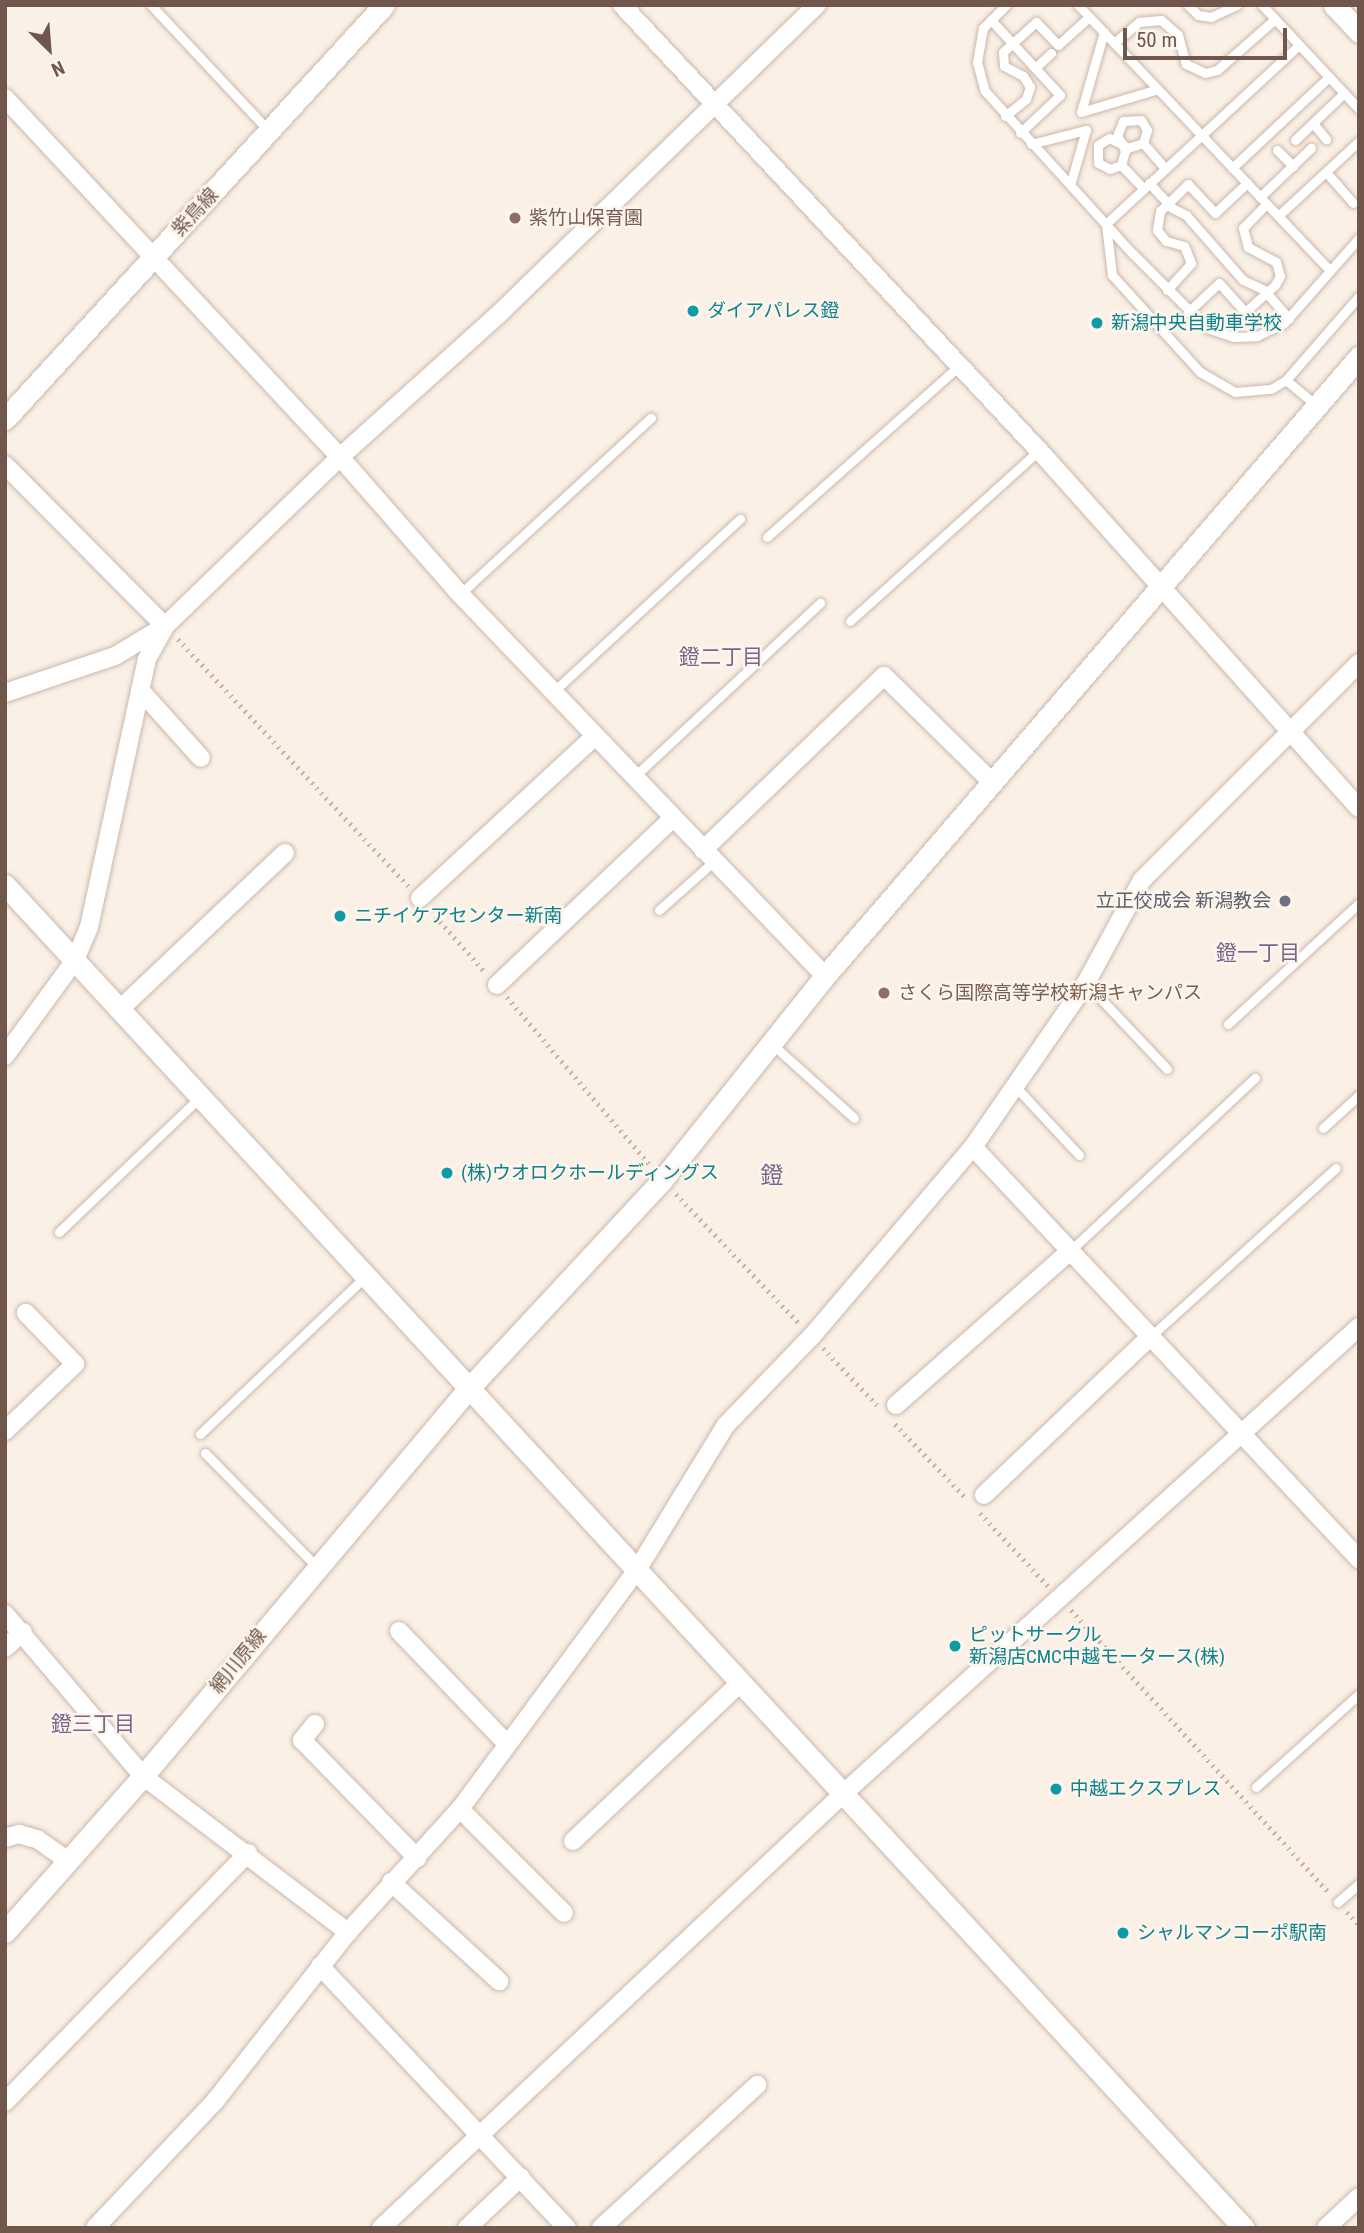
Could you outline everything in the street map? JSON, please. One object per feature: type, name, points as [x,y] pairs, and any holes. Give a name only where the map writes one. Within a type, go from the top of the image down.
[{"type":"street","name":"紫鳥線","points":[[5,419],[384,5]]},
{"type":"street","points":[[622,5],[716,102],[1039,450],[1162,585],[1288,734],[1359,808]]},
{"type":"street","points":[[5,693],[115,656],[165,626],[340,457],[503,310],[817,5]]},
{"type":"street","points":[[1334,5],[1359,32]]},
{"type":"street","points":[[5,99],[340,457],[460,594],[825,976]]},
{"type":"street","name":"網川原線","points":[[5,1932],[144,1776],[316,1566],[469,1388],[662,1180],[773,1045],[825,976],[1359,357]]},
{"type":"street","points":[[5,465],[165,626]]},
{"type":"street","points":[[5,1056],[75,960],[89,927],[147,659],[165,626]]},
{"type":"street","points":[[95,2228],[215,2101],[348,1932],[460,1809],[637,1570],[726,1425],[812,1336],[973,1147],[1013,1084],[1086,982],[1142,880],[1359,663]]},
{"type":"street","points":[[709,855],[884,676],[992,782]]},
{"type":"street","points":[[140,691],[201,758]]},
{"type":"street","points":[[420,898],[595,736]]},
{"type":"street","points":[[497,985],[673,818]]},
{"type":"street","points":[[120,1009],[285,853]]},
{"type":"street","points":[[5,885],[1244,2228]]},
{"type":"street","points":[[973,1147],[1359,1559]]},
{"type":"street","points":[[895,1405],[1071,1250]]},
{"type":"street","points":[[5,1431],[75,1364],[26,1313]]},
{"type":"street","points":[[381,2228],[844,1793],[1242,1436],[1359,1326]]},
{"type":"street","points":[[984,1495],[1150,1337]]},
{"type":"street","points":[[5,1614],[144,1776],[348,1932]]},
{"type":"street","points":[[399,1631],[508,1744]]},
{"type":"street","points":[[5,1648],[23,1632]]},
{"type":"street","points":[[573,1841],[741,1682]]},
{"type":"street","points":[[314,1724],[302,1740],[417,1858]]},
{"type":"street","points":[[460,1809],[564,1913]]},
{"type":"street","points":[[5,1838],[19,1834],[37,1839],[68,1861]]},
{"type":"street","points":[[5,2102],[248,1853]]},
{"type":"street","points":[[391,1882],[499,1981]]},
{"type":"street","points":[[320,1966],[483,2134],[568,2228]]},
{"type":"street","points":[[601,2228],[757,2085]]},
{"type":"street","points":[[467,2228],[521,2177]]},
{"type":"street","points":[[1326,2228],[1359,2197]]},
{"type":"lane","points":[[151,5],[269,131]]},
{"type":"lane","points":[[1006,5],[983,28],[977,62],[985,91],[1020,133],[1105,224],[1188,312],[1207,328],[1233,337],[1257,336],[1289,318],[1359,238]]},
{"type":"lane","points":[[1188,5],[1198,15],[1211,17],[1237,5]]},
{"type":"lane","points":[[1262,5],[1359,109]]},
{"type":"lane","points":[[1079,6],[1330,271]]},
{"type":"lane","points":[[1005,116],[1026,99],[1030,87],[1028,80],[1007,71],[1002,62],[1012,43],[1036,22],[1058,45],[1089,16]]},
{"type":"lane","points":[[1114,43],[1139,22],[1161,20],[1178,35],[1186,64],[1205,73],[1217,70],[1275,19]]},
{"type":"lane","points":[[991,20],[1060,94],[1020,133]]},
{"type":"lane","points":[[1104,32],[1081,112],[1158,89]]},
{"type":"lane","points":[[1105,224],[1299,45]]},
{"type":"lane","points":[[1035,68],[1051,53]]},
{"type":"lane","points":[[1232,168],[1329,77]]},
{"type":"lane","points":[[1295,140],[1344,93]]},
{"type":"lane","points":[[1121,165],[1125,151],[1118,128],[1135,118],[1147,130],[1143,143]]},
{"type":"lane","points":[[1313,124],[1326,139]]},
{"type":"lane","points":[[1031,144],[1086,130],[1070,185]]},
{"type":"lane","points":[[1143,143],[1128,148],[1109,138],[1095,150],[1103,167],[1121,165],[1186,215],[1243,280],[1266,293],[1289,318]]},
{"type":"lane","points":[[1278,216],[1359,141]]},
{"type":"lane","points":[[1143,143],[1165,168]]},
{"type":"lane","points":[[1188,312],[1219,283],[1245,312],[1280,276],[1276,262],[1248,247],[1242,228],[1263,200],[1311,148]]},
{"type":"lane","points":[[1278,150],[1293,166]]},
{"type":"lane","points":[[1326,172],[1353,203]]},
{"type":"lane","points":[[1167,289],[1191,264],[1184,246],[1166,241],[1157,230],[1155,220],[1167,203],[1188,184],[1216,213],[1247,183]]},
{"type":"lane","points":[[1105,224],[1112,275],[1200,372],[1214,384],[1243,393],[1271,389],[1286,380],[1359,296]]},
{"type":"lane","points":[[767,537],[960,365]]},
{"type":"lane","points":[[1286,380],[1317,406]]},
{"type":"lane","points":[[460,594],[651,418]]},
{"type":"lane","points":[[850,621],[1039,450]]},
{"type":"lane","points":[[553,692],[740,519]]},
{"type":"lane","points":[[634,777],[820,603]]},
{"type":"lane","points":[[659,910],[709,855]]},
{"type":"lane","points":[[1228,1024],[1359,903]]},
{"type":"lane","points":[[1086,982],[1167,1069]]},
{"type":"lane","points":[[773,1045],[854,1118]]},
{"type":"lane","points":[[1071,1250],[1255,1078]]},
{"type":"lane","points":[[1013,1084],[1079,1155]]},
{"type":"lane","points":[[1323,1128],[1359,1095]]},
{"type":"lane","points":[[59,1232],[201,1097]]},
{"type":"lane","points":[[1150,1337],[1336,1168]]},
{"type":"lane","points":[[200,1434],[366,1276]]},
{"type":"lane","points":[[205,1453],[316,1566]]},
{"type":"lane","points":[[1256,1787],[1359,1694]]},
{"type":"lane","points":[[1338,1902],[1359,1884]]},
{"type":"path","points":[[165,626],[420,898],[662,1180],[1061,1599],[1359,1925]]},
{"type":"place","name":"紫竹山保育園","points":[[515,218]]},
{"type":"place","name":"ダイアパレス鐙","points":[[693,311]]},
{"type":"place","name":"新潟中央自動車学校","points":[[1097,323]]},
{"type":"place","name":"立正佼成会 新潟教会","points":[[1285,901]]},
{"type":"place","name":"ニチイケアセンター新南","points":[[340,916]]},
{"type":"place","name":"さくら国際高等学校新潟キャンパス","points":[[884,993]]},
{"type":"place","name":"(株)ウオロクホールディングス","points":[[447,1173]]},
{"type":"place","name":"ピットサークル 新潟店CMC中越モータース(株)","points":[[955,1646]]},
{"type":"place","name":"中越エクスプレス","points":[[1056,1789]]},
{"type":"place","name":"シャルマンコーポ駅南","points":[[1123,1933]]},
{"type":"district","name":"鐙二丁目","points":[[721,657]]},
{"type":"district","name":"鐙一丁目","points":[[1258,953]]},
{"type":"district","name":"鐙","points":[[772,1176]]},
{"type":"district","name":"鐙三丁目","points":[[93,1724]]}]
